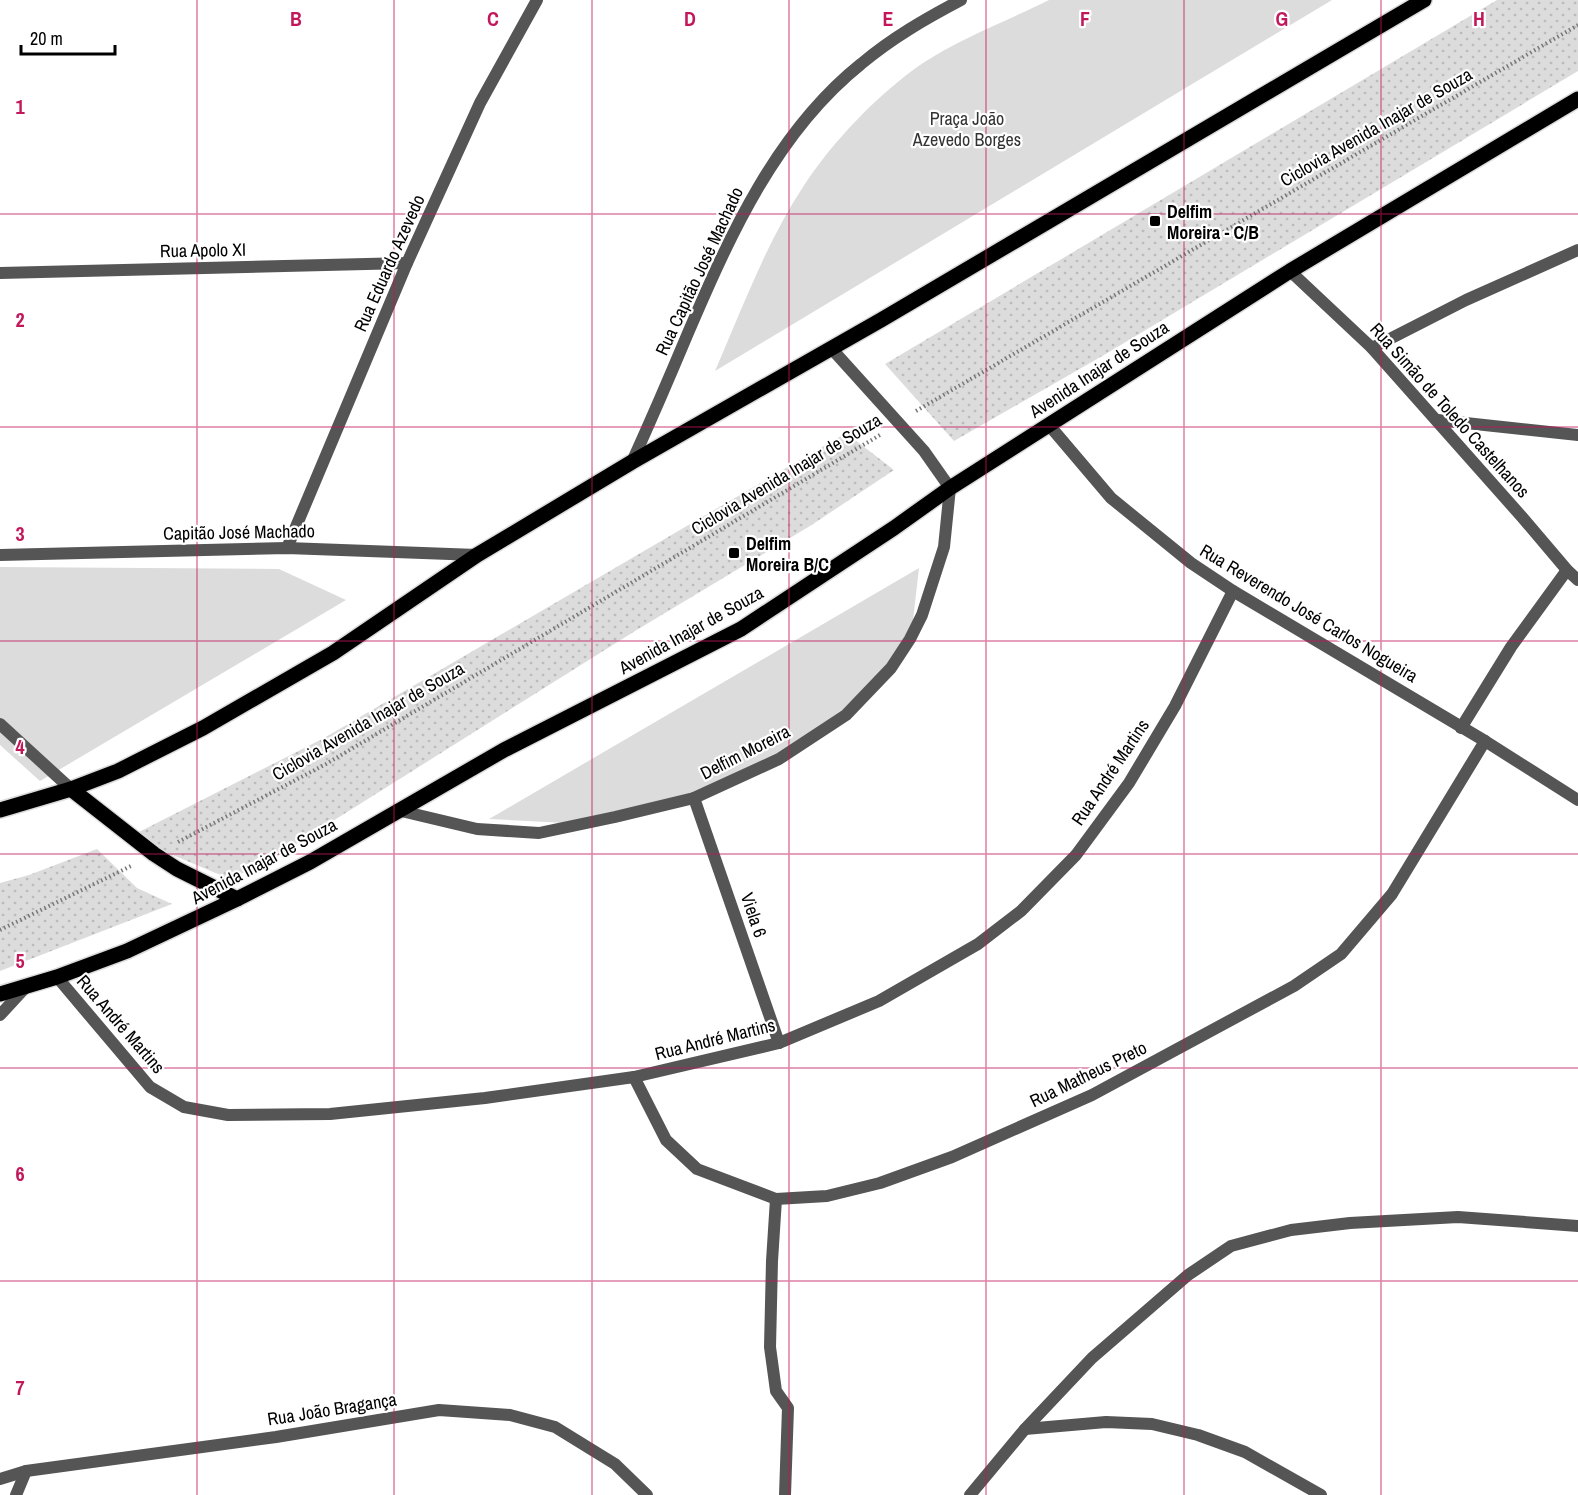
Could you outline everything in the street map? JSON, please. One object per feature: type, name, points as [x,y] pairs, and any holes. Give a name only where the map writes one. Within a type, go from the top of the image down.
[{"type":"main road","points":[[0,810],[71,789],[118,771],[203,728],[333,653],[477,555],[632,462],[1424,0]]},
{"type":"main road","name":"Avenida Inajar de Souza","points":[[0,994],[26,988],[127,951],[237,899],[310,862],[504,750],[741,629],[894,528],[950,488],[1290,271],[1578,99]]},
{"type":"main road","points":[[71,789],[154,854],[177,869],[237,899]]},
{"type":"street","name":"Rua Eduardo Azevedo","points":[[287,548],[407,263],[480,104],[537,0]]},
{"type":"street","name":"Rua Capitão José Machado","points":[[632,462],[719,262],[748,204],[777,157],[816,107],[860,64],[913,25],[961,0]]},
{"type":"street","points":[[1372,348],[1466,300],[1578,250]]},
{"type":"street","name":"Rua Apolo XI","points":[[0,273],[407,263]]},
{"type":"street","name":"Rua Simão de Toledo Castelhanos","points":[[1290,271],[1372,348],[1578,580]]},
{"type":"street","points":[[831,348],[924,451],[950,488]]},
{"type":"street","points":[[1438,420],[1578,435]]},
{"type":"street","name":"Rua Reverendo José Carlos Nogueira","points":[[1049,424],[1111,498],[1191,563],[1233,591],[1375,674],[1578,800]]},
{"type":"street","name":"Delfim Moreira","points":[[398,810],[477,828],[539,833],[615,818],[694,798],[779,759],[846,715],[891,668],[910,639],[922,615],[944,547],[950,488]]},
{"type":"street","name":"Capitão José Machado","points":[[0,555],[287,548],[477,555]]},
{"type":"street","points":[[1461,728],[1511,647],[1567,570]]},
{"type":"street","name":"Rua André Martins","points":[[57,977],[150,1087],[183,1107],[228,1115],[330,1113],[485,1098],[634,1077],[779,1043],[879,1001],[978,944],[1021,911],[1076,855],[1129,783],[1175,706],[1233,591]]},
{"type":"street","points":[[0,724],[71,789]]},
{"type":"street","name":"Rua Matheus Preto","points":[[634,1077],[666,1140],[697,1169],[776,1199],[827,1196],[880,1183],[952,1157],[1092,1095],[1294,986],[1341,954],[1392,894],[1485,741]]},
{"type":"street","name":"Viela 6","points":[[694,798],[779,1043]]},
{"type":"street","points":[[0,1015],[26,988]]},
{"type":"street","points":[[776,1199],[770,1347],[776,1391],[788,1408],[785,1495]]},
{"type":"street","points":[[969,1495],[1092,1358],[1188,1275],[1231,1246],[1291,1230],[1350,1223],[1458,1217],[1578,1226]]},
{"type":"street","name":"Rua João Bragança","points":[[0,1479],[26,1471],[276,1437],[439,1410],[510,1415],[555,1427],[615,1464],[647,1495]]},
{"type":"street","points":[[1025,1430],[1106,1422],[1152,1424],[1245,1452],[1304,1491],[1321,1495]]},
{"type":"street","points":[[16,1495],[26,1471]]},
{"type":"path","name":"Ciclovia Avenida Inajar de Souza","points":[[0,930],[154,854],[326,764],[898,422],[1578,25]]},
{"type":"green space","name":"Praça João Azevedo Borges","points":[[1049,0],[1332,0],[715,371],[777,231],[815,170],[857,119],[906,75],[937,54]]},
{"type":"green space","points":[[1497,0],[1578,0],[1578,71],[1104,355],[954,441],[885,364]]},
{"type":"green space","points":[[846,433],[894,470],[810,526],[635,631],[274,858],[230,879],[163,851],[139,832],[324,738]]},
{"type":"green space","points":[[0,567],[279,569],[346,600],[40,781],[0,745]]},
{"type":"green space","points":[[919,568],[912,629],[879,680],[830,724],[759,767],[672,802],[603,825],[489,819]]},
{"type":"green space","points":[[97,849],[137,888],[172,904],[0,971],[0,883],[29,875]]},
{"type":"place","name":"Delfim Moreira - C/B","points":[[1155,221]]},
{"type":"place","name":"Delfim Moreira B/C","points":[[734,553]]}]
